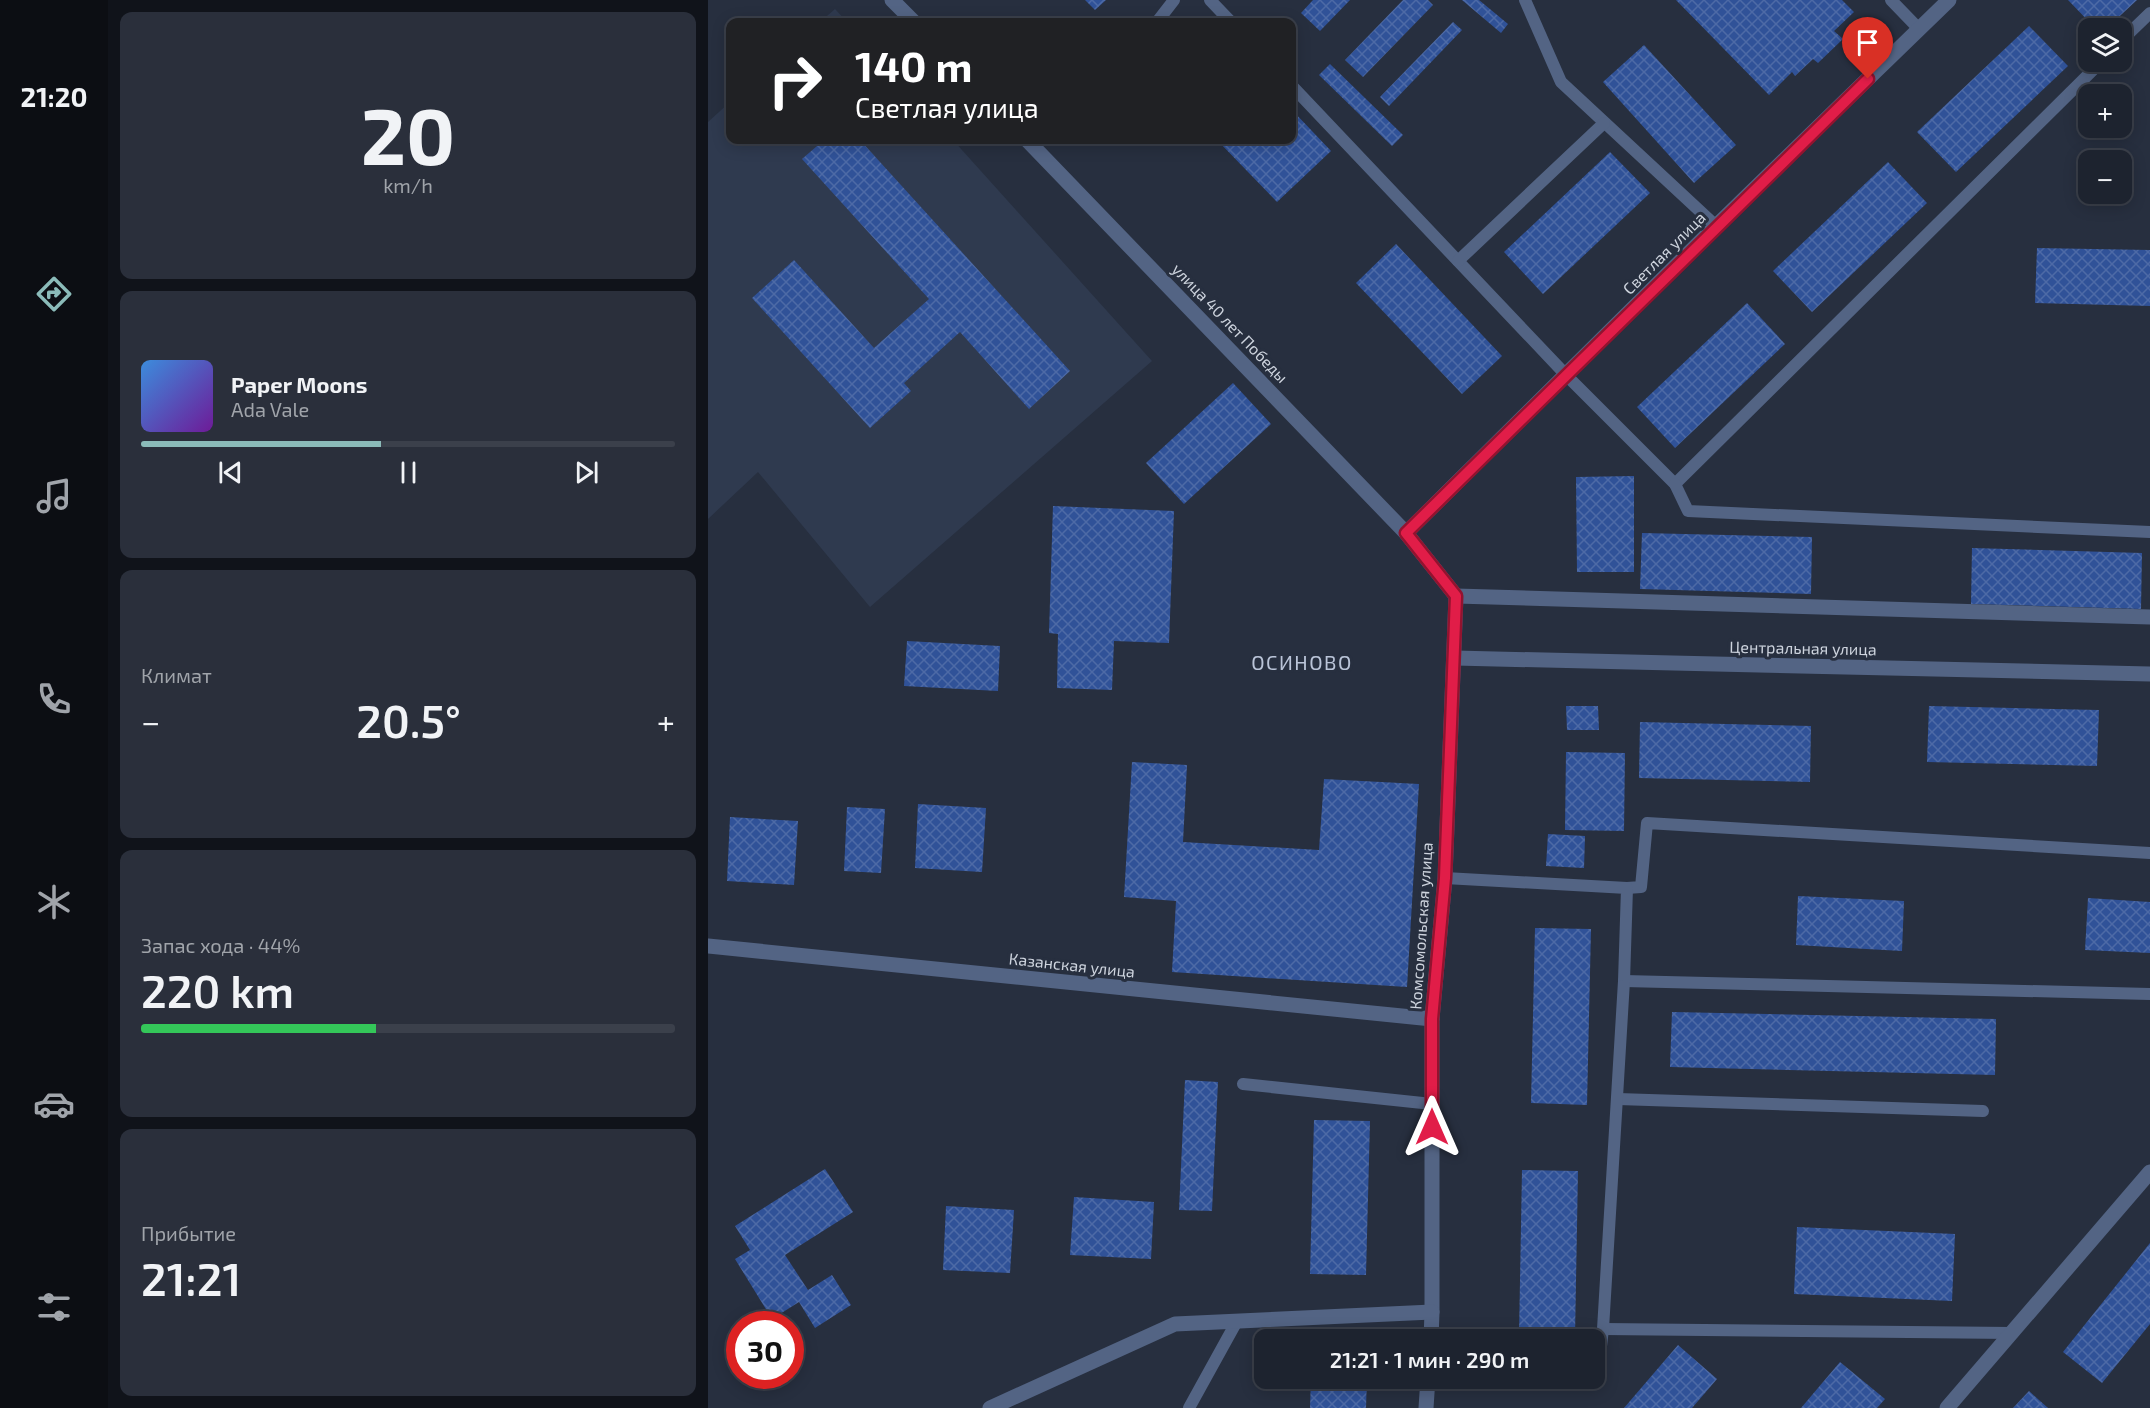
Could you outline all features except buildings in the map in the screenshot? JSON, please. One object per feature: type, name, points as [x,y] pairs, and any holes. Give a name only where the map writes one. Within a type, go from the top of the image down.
[{"type":"street","points":[[892,0],[910,18]]},
{"type":"street","name":"Светлая улица","points":[[1406,533],[1716,226],[1949,0]]},
{"type":"street","name":"улица 40 лет Победы","points":[[1031,144],[1406,533]]},
{"type":"street","points":[[1406,533],[1456,596],[2150,617]]},
{"type":"street","name":"Комсомольская улица","points":[[1431,1329],[1432,1019],[1445,878],[1456,596]]},
{"type":"street","name":"Центральная улица","points":[[1455,658],[2150,674]]},
{"type":"street","name":"Казанская улица","points":[[708,946],[1432,1019]]},
{"type":"street","points":[[1947,1408],[2150,1172]]},
{"type":"street","points":[[990,1408],[1175,1324],[1432,1312]]},
{"type":"street","points":[[1426,1408],[1427,1389]]},
{"type":"lane","points":[[1160,18],[1173,0]]},
{"type":"lane","points":[[1210,0],[1227,18]]},
{"type":"lane","points":[[1526,0],[1561,82],[1716,226]]},
{"type":"lane","points":[[1891,0],[1919,29]]},
{"type":"lane","points":[[2132,30],[2150,13]]},
{"type":"lane","points":[[1675,484],[2091,72]]},
{"type":"lane","points":[[1296,90],[1567,376],[1675,484],[1688,511],[2150,532]]},
{"type":"lane","points":[[1458,261],[1604,123]]},
{"type":"lane","points":[[1445,878],[1641,887],[1647,824],[2150,853]]},
{"type":"lane","points":[[1603,1329],[1618,1099],[1627,888]]},
{"type":"lane","points":[[1624,981],[2150,994]]},
{"type":"lane","points":[[1243,1084],[1432,1104]]},
{"type":"lane","points":[[1618,1099],[1983,1112]]},
{"type":"lane","points":[[1190,1408],[1237,1321]]},
{"type":"lane","points":[[1605,1329],[2013,1333]]},
{"type":"shaded area","points":[[835,9],[843,18],[825,18]]},
{"type":"shaded area","points":[[726,106],[726,144],[957,144],[1152,361],[870,607],[758,472],[708,519],[708,122]]},
{"type":"district","name":"ОСИНОВО","points":[[1302,663]]},
{"type":"route","points":[[1432,1127],[1432,1019],[1445,878],[1456,596],[1406,533],[1868,79]]}]
